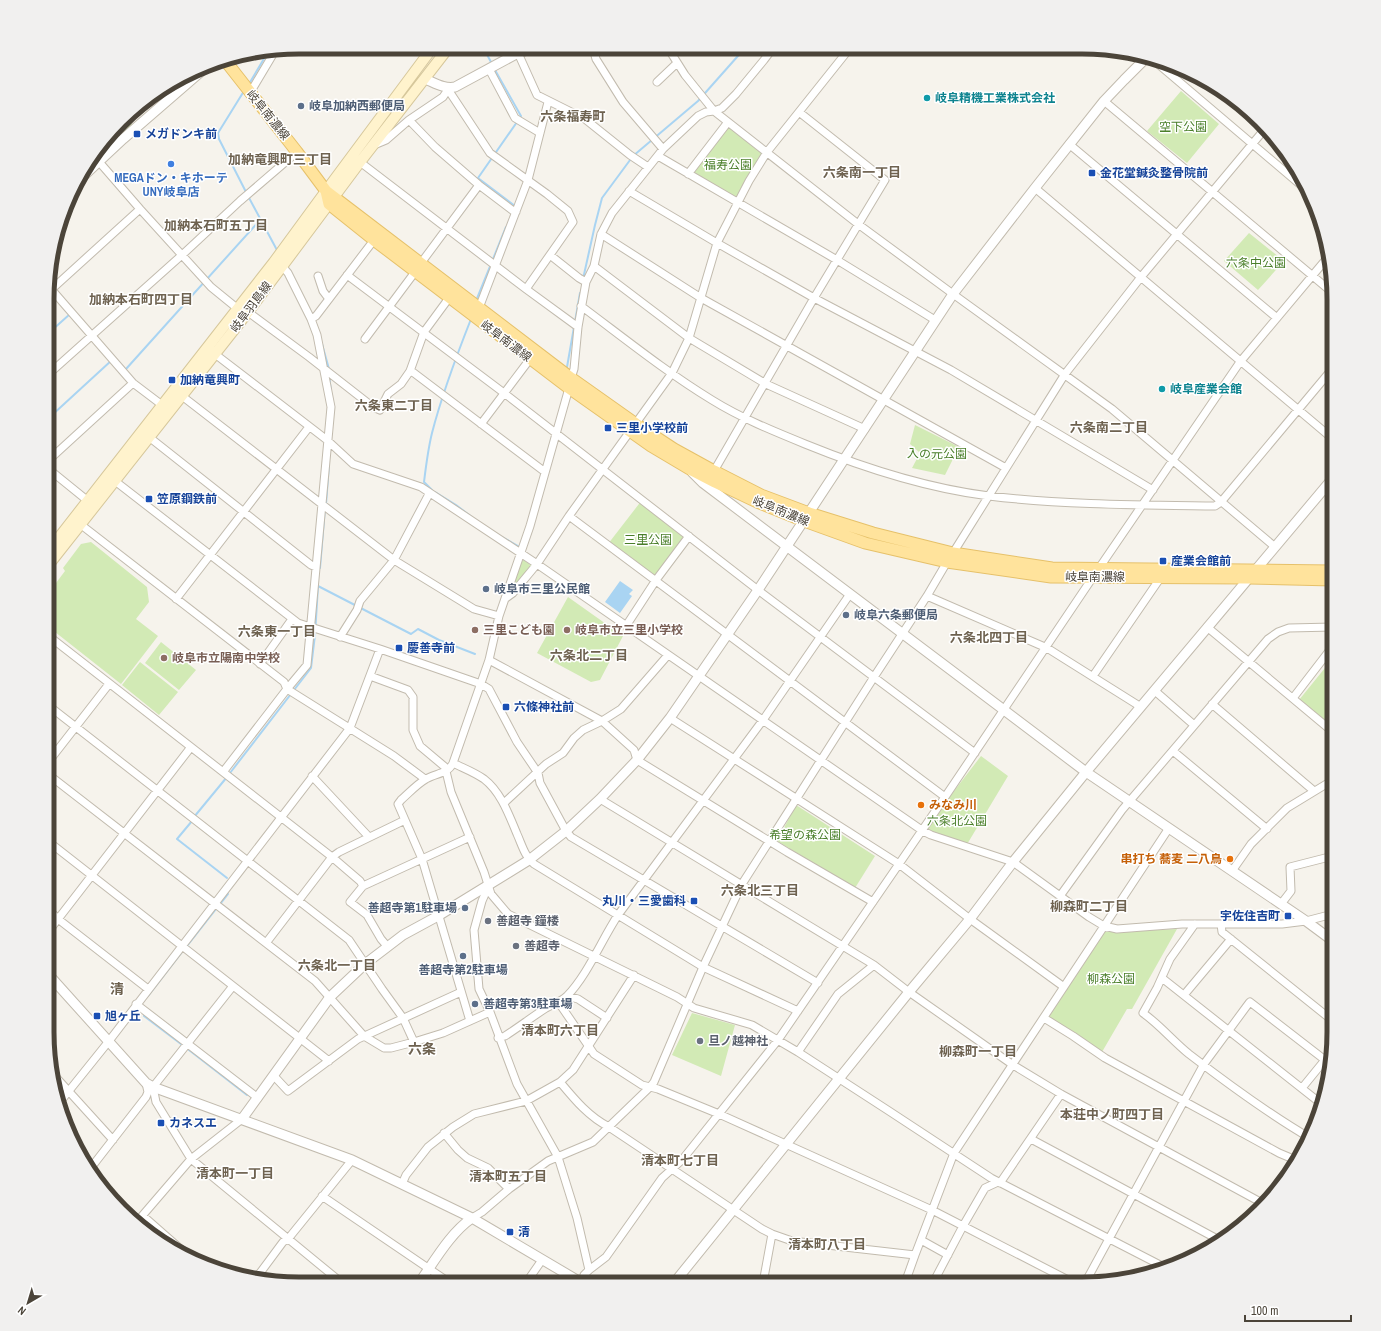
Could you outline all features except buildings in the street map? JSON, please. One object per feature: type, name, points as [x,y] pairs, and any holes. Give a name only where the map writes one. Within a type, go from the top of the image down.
[{"type":"main road","name":"岐阜羽島線","points":[[54,544],[166,408],[243,310],[282,266],[428,54]]},
{"type":"main road","name":"岐阜羽島線","points":[[54,558],[149,437],[166,408],[182,396],[215,354],[274,262],[360,162],[444,54]]},
{"type":"main road","name":"岐阜南濃線","points":[[228,64],[297,152],[330,197],[374,240],[418,267],[479,308],[570,383]]},
{"type":"main road","name":"岐阜南濃線","points":[[330,197],[418,267],[449,298],[530,359],[570,383],[634,428],[714,472],[806,517],[865,543],[950,557],[1051,577],[1096,572],[1253,574],[1327,579]]},
{"type":"main road","name":"岐阜南濃線","points":[[634,428],[652,446],[688,468],[757,502],[806,517]]},
{"type":"main road","name":"岐阜南濃線","points":[[1096,572],[1161,577],[1327,571]]},
{"type":"street","points":[[425,79],[440,86],[449,88],[455,87],[516,54]]},
{"type":"street","points":[[518,54],[537,95],[548,102],[585,119],[630,155],[648,167]]},
{"type":"street","points":[[595,54],[596,59],[623,102],[663,149]]},
{"type":"street","points":[[672,54],[685,75],[714,111],[858,224],[1112,409],[1275,547]]},
{"type":"street","points":[[470,1021],[422,859],[398,804],[425,779],[447,771],[451,768],[453,763],[489,660],[499,616],[545,472],[574,369],[581,306],[586,282],[594,266],[601,234],[612,213],[663,149],[698,116],[706,112],[722,108],[736,94],[768,54]]},
{"type":"street","points":[[506,598],[513,593],[537,564],[672,373],[689,338],[717,243],[738,202],[767,152],[845,54]]},
{"type":"street","points":[[250,93],[272,56]]},
{"type":"street","points":[[141,1219],[191,1159],[242,1119],[330,997],[365,964],[402,935],[438,916],[529,860],[566,831],[600,799],[637,760],[670,718],[758,590],[953,294],[1104,101],[1143,61]]},
{"type":"street","points":[[657,82],[677,63]]},
{"type":"street","points":[[1162,68],[1298,182]]},
{"type":"street","points":[[489,69],[515,118],[540,133]]},
{"type":"street","points":[[100,157],[123,139],[194,77]]},
{"type":"street","points":[[373,146],[386,140],[410,120],[443,97],[449,88]]},
{"type":"street","points":[[449,88],[451,94],[490,152],[568,211],[573,222],[526,289]]},
{"type":"street","points":[[1104,101],[1326,287]]},
{"type":"street","points":[[479,308],[528,180],[548,102]]},
{"type":"street","points":[[714,472],[766,384],[814,298],[886,180],[799,112]]},
{"type":"street","points":[[410,120],[435,147],[479,185],[516,212]]},
{"type":"street","points":[[688,174],[728,122]]},
{"type":"street","points":[[424,1277],[463,1224],[482,1212],[509,1189],[548,1161],[593,1142],[654,1082],[703,967],[742,884],[927,596],[1065,374],[1141,277],[1262,133]]},
{"type":"street","points":[[1069,144],[1277,318]]},
{"type":"street","points":[[54,369],[240,201],[297,152]]},
{"type":"street","points":[[658,156],[837,260],[935,320]]},
{"type":"street","points":[[98,160],[211,287],[324,369],[373,407],[380,410],[388,394],[401,384],[410,371],[424,332],[449,298]]},
{"type":"street","points":[[360,162],[578,327]]},
{"type":"street","points":[[365,339],[479,185]]},
{"type":"street","points":[[1035,188],[1240,362],[1327,433]]},
{"type":"street","points":[[629,191],[814,298],[950,370],[1153,490]]},
{"type":"street","points":[[55,286],[140,209]]},
{"type":"street","points":[[601,234],[701,298],[1006,468]]},
{"type":"street","points":[[311,319],[316,316],[374,240]]},
{"type":"street","points":[[550,255],[586,282]]},
{"type":"street","points":[[584,1277],[589,1270],[606,1257],[662,1178],[682,1160],[778,1040],[923,831],[1047,648],[1096,572],[1240,362],[1324,262]]},
{"type":"street","points":[[222,772],[306,665],[330,407],[320,344],[311,319],[288,273],[282,266]]},
{"type":"street","points":[[594,266],[689,338],[766,384],[865,429]]},
{"type":"street","points":[[347,275],[556,432],[758,590],[975,753]]},
{"type":"street","points":[[318,276],[323,291],[329,299]]},
{"type":"street","points":[[54,292],[133,382],[166,408]]},
{"type":"street","points":[[581,306],[672,373],[712,400],[778,434],[844,460],[906,479],[989,496],[1142,505],[1215,506],[1221,502],[1327,376]]},
{"type":"street","points":[[215,354],[327,440],[353,464],[421,487],[537,564],[923,831],[1013,862],[1104,926],[1117,929],[1187,924],[1282,924],[1306,921],[1327,916]]},
{"type":"street","points":[[481,424],[530,359]]},
{"type":"street","points":[[410,371],[545,472]]},
{"type":"street","points":[[54,455],[133,382]]},
{"type":"street","points":[[182,396],[394,560],[474,608],[499,616]]},
{"type":"street","points":[[176,599],[309,427]]},
{"type":"street","points":[[149,437],[311,565],[316,567]]},
{"type":"street","points":[[688,468],[703,483],[1086,772],[1327,936]]},
{"type":"street","points":[[54,473],[88,501]]},
{"type":"street","points":[[115,481],[298,623],[380,649],[481,684],[489,689],[517,742],[538,773],[540,783],[566,831],[572,837],[818,983]]},
{"type":"street","points":[[680,1277],[909,992],[970,919],[1013,862],[1086,772],[1327,486]]},
{"type":"street","points":[[340,637],[357,610],[360,602],[394,560],[430,494]]},
{"type":"street","points":[[570,516],[791,680],[945,797]]},
{"type":"street","points":[[80,524],[284,682],[287,689],[394,756],[425,779]]},
{"type":"street","points":[[626,626],[656,580],[689,536]]},
{"type":"street","points":[[1093,676],[1161,577]]},
{"type":"street","points":[[498,1038],[505,1036],[567,996],[595,956],[605,935],[618,915],[763,720],[850,594]]},
{"type":"street","points":[[927,596],[1047,648],[1141,706]]},
{"type":"street","points":[[260,664],[292,619]]},
{"type":"street","points":[[1060,896],[1122,810],[1268,639],[1278,632],[1289,628],[1327,627]]},
{"type":"street","points":[[1207,628],[1326,726]]},
{"type":"street","points":[[54,640],[332,857],[363,886]]},
{"type":"street","points":[[63,1098],[109,1041],[350,728],[380,649]]},
{"type":"street","points":[[504,803],[546,764],[563,753],[574,738],[583,730],[602,721],[621,709],[668,655]]},
{"type":"street","points":[[1293,698],[1327,659]]},
{"type":"street","points":[[489,660],[602,721],[634,750],[637,760],[702,801],[873,902]]},
{"type":"street","points":[[370,676],[408,690],[413,697],[413,730],[420,746],[445,767],[451,792],[489,885],[491,894],[508,914],[678,997],[694,1008],[752,1025],[798,1052],[999,1182],[1159,1265]]},
{"type":"street","points":[[54,755],[109,684]]},
{"type":"street","points":[[1154,690],[1194,725]]},
{"type":"street","points":[[1212,704],[1314,791]]},
{"type":"street","points":[[54,710],[349,940],[403,1018],[414,1042]]},
{"type":"street","points":[[670,718],[899,864],[970,919],[1064,987]]},
{"type":"street","points":[[54,924],[191,747]]},
{"type":"street","points":[[1173,751],[1267,829]]},
{"type":"street","points":[[453,763],[485,780],[504,803],[529,860],[703,967],[798,1011]]},
{"type":"street","points":[[312,776],[370,837]]},
{"type":"street","points":[[54,778],[315,981],[364,1036],[384,1048],[391,1048],[443,1033],[490,1012]]},
{"type":"street","points":[[1232,871],[1251,844],[1288,808],[1327,784]]},
{"type":"street","points":[[600,799],[874,965],[909,992],[1013,1065],[1061,1094],[1259,1201]]},
{"type":"street","points":[[266,943],[332,857],[339,852],[405,820]]},
{"type":"street","points":[[907,1277],[954,1153],[1169,828]]},
{"type":"street","points":[[387,946],[381,939],[367,915],[350,902],[363,886],[470,837]]},
{"type":"street","points":[[54,846],[329,1061]]},
{"type":"street","points":[[1281,904],[1291,890],[1290,867],[1327,857]]},
{"type":"street","points":[[489,885],[482,901],[474,930],[479,989],[490,1012],[498,1038],[517,1084],[558,1157],[577,1218],[589,1270]]},
{"type":"street","points":[[54,915],[148,989]]},
{"type":"street","points":[[1199,924],[1179,944],[1143,1013],[1189,1053],[1265,1110],[1305,1135]]},
{"type":"street","points":[[1221,924],[1222,932],[1327,1015]]},
{"type":"street","points":[[1184,996],[1231,939]]},
{"type":"street","points":[[798,1052],[838,994],[874,965]]},
{"type":"street","points":[[402,1184],[406,1175],[428,1147],[444,1133],[474,1114],[526,1101],[560,1082],[572,1070],[588,1047],[634,975]]},
{"type":"street","points":[[1162,978],[1317,1101]]},
{"type":"street","points":[[54,981],[149,1085],[156,1102],[191,1159],[334,1277]]},
{"type":"street","points":[[93,1165],[146,1096],[149,1085],[188,1044],[233,986]]},
{"type":"street","points":[[274,1076],[288,1091],[358,1039],[461,992]]},
{"type":"street","points":[[567,996],[578,999],[607,1018]]},
{"type":"street","points":[[1089,1277],[1160,1148],[1204,1064],[1248,1003],[1250,1002],[1325,1060],[1302,1088]]},
{"type":"street","points":[[558,1003],[594,1054],[642,1085],[719,1114],[932,1210],[1061,1277]]},
{"type":"street","points":[[136,1004],[258,1098]]},
{"type":"street","points":[[1044,1018],[1105,1058],[1279,1153],[1292,1158]]},
{"type":"street","points":[[59,1081],[113,1140]]},
{"type":"street","points":[[560,1082],[574,1100],[600,1122],[762,1229],[772,1234],[792,1241],[915,1255]]},
{"type":"street","points":[[149,1085],[352,1160],[472,1218],[570,1277]]},
{"type":"street","points":[[937,1277],[985,1188],[999,1182],[1061,1094]]},
{"type":"street","points":[[444,1133],[458,1150],[467,1158],[488,1168],[509,1189]]},
{"type":"street","points":[[1030,1139],[1215,1238]]},
{"type":"street","points":[[260,1274],[283,1242],[288,1238],[352,1160]]},
{"type":"street","points":[[322,1196],[440,1277]]},
{"type":"street","points":[[143,1216],[172,1242]]},
{"type":"street","points":[[764,1277],[772,1234]]},
{"type":"street","points":[[921,1240],[948,1255]]},
{"type":"street","points":[[531,1277],[542,1260]]},
{"type":"green space","name":"空下公園","points":[[1181,91],[1219,124],[1187,163],[1147,131]]},
{"type":"green space","points":[[130,122],[133,125],[113,142],[112,141],[115,137]]},
{"type":"green space","name":"福寿公園","points":[[728,124],[766,153],[738,200],[690,173]]},
{"type":"green space","name":"六条中公園","points":[[1249,233],[1284,261],[1258,290],[1224,261]]},
{"type":"green space","name":"入の元公園","points":[[915,425],[959,447],[945,475],[912,468],[920,453],[910,444]]},
{"type":"green space","name":"三里公園","points":[[642,500],[689,536],[656,580],[608,544]]},
{"type":"green space","points":[[91,542],[147,587],[149,602],[136,619],[158,636],[121,684],[54,631],[54,586],[65,571],[63,568],[81,544]]},
{"type":"green space","points":[[521,558],[533,567],[513,590],[510,589]]},
{"type":"green space","points":[[568,597],[623,636],[600,680],[591,682],[537,653]]},
{"type":"green space","points":[[161,642],[196,670],[179,690],[145,663]]},
{"type":"green space","points":[[140,662],[178,692],[159,715],[122,685]]},
{"type":"green space","points":[[1327,665],[1327,723],[1299,700]]},
{"type":"green space","name":"六条北公園","points":[[981,756],[1008,776],[966,846],[924,830]]},
{"type":"green space","name":"希望の森公園","points":[[796,805],[875,856],[855,888],[777,841]]},
{"type":"green space","name":"柳森公園","points":[[1177,929],[1132,1009],[1127,1009],[1102,1052],[1047,1017],[1102,932]]},
{"type":"green space","points":[[692,1013],[735,1025],[721,1076],[672,1055]]},
{"type":"water","points":[[620,581],[633,590],[629,594],[632,596],[620,613],[605,602]]},
{"type":"waterway","points":[[487,54],[492,64]]},
{"type":"waterway","points":[[583,279],[602,198],[633,156],[698,101],[740,54]]},
{"type":"waterway","points":[[249,84],[265,56]]},
{"type":"waterway","points":[[495,70],[521,116],[519,118]]},
{"type":"waterway","points":[[244,91],[218,133],[219,139],[246,192]]},
{"type":"waterway","points":[[515,206],[478,178],[517,122]]},
{"type":"waterway","points":[[248,196],[278,252]]},
{"type":"waterway","points":[[126,369],[260,220]]},
{"type":"waterway","points":[[476,301],[506,227]]},
{"type":"waterway","points":[[575,322],[580,293]]},
{"type":"waterway","points":[[54,328],[70,314]]},
{"type":"waterway","points":[[432,490],[424,482],[431,439],[445,390],[471,319]]},
{"type":"waterway","points":[[567,367],[574,327]]},
{"type":"waterway","points":[[322,344],[329,369]]},
{"type":"waterway","points":[[54,413],[112,360]]},
{"type":"waterway","points":[[329,375],[331,391]]},
{"type":"waterway","points":[[326,504],[329,465]]},
{"type":"waterway","points":[[435,492],[473,518]]},
{"type":"waterway","points":[[320,568],[325,508]]},
{"type":"waterway","points":[[502,537],[518,546]]},
{"type":"waterway","points":[[318,586],[411,634],[418,629],[439,640],[475,654]]},
{"type":"waterway","points":[[230,773],[311,668],[318,586]]},
{"type":"waterway","points":[[194,817],[227,777]]},
{"type":"waterway","points":[[192,821],[177,839],[227,878]]},
{"type":"waterway","points":[[221,903],[228,894]]},
{"type":"waterway","points":[[187,946],[216,909]]},
{"type":"waterway","points":[[148,996],[182,952]]},
{"type":"waterway","points":[[144,1014],[144,1016],[181,1044]]},
{"type":"waterway","points":[[189,1050],[247,1095]]},
{"type":"place","name":"岐阜精機工業株式会社","points":[[927,98]]},
{"type":"place","name":"岐阜加納西郵便局","points":[[301,106]]},
{"type":"place","name":"メガドンキ前","points":[[137,134]]},
{"type":"place","name":"MEGAドン・キホーテ UNY岐阜店","points":[[171,164]]},
{"type":"place","name":"金花堂鍼灸整骨院前","points":[[1092,173]]},
{"type":"place","name":"加納竜興町","points":[[172,380]]},
{"type":"place","name":"岐阜産業会館","points":[[1162,389]]},
{"type":"place","name":"三里小学校前","points":[[608,428]]},
{"type":"place","name":"笠原鋼鉄前","points":[[149,499]]},
{"type":"place","name":"産業会館前","points":[[1163,561]]},
{"type":"place","name":"岐阜市三里公民館","points":[[486,589]]},
{"type":"place","name":"岐阜六条郵便局","points":[[846,615]]},
{"type":"place","name":"三里こども園","points":[[475,630]]},
{"type":"place","name":"岐阜市立三里小学校","points":[[567,630]]},
{"type":"place","name":"慶善寺前","points":[[399,648]]},
{"type":"place","name":"岐阜市立陽南中学校","points":[[164,658]]},
{"type":"place","name":"六條神社前","points":[[506,707]]},
{"type":"place","name":"みなみ川","points":[[921,805]]},
{"type":"place","name":"串打ち 蕎麦 二八鳥","points":[[1230,859]]},
{"type":"place","name":"丸川・三愛歯科","points":[[694,901]]},
{"type":"place","name":"善超寺第1駐車場","points":[[465,908]]},
{"type":"place","name":"宇佐住吉町","points":[[1288,916]]},
{"type":"place","name":"善超寺 鐘楼","points":[[488,921]]},
{"type":"place","name":"善超寺","points":[[516,946]]},
{"type":"place","name":"善超寺第2駐車場","points":[[463,956]]},
{"type":"place","name":"善超寺第3駐車場","points":[[475,1004]]},
{"type":"place","name":"旭ヶ丘","points":[[97,1016]]},
{"type":"place","name":"旦ノ越神社","points":[[700,1041]]},
{"type":"place","name":"カネスエ","points":[[161,1123]]},
{"type":"place","name":"清","points":[[510,1232]]},
{"type":"district","name":"六条福寿町","points":[[573,116]]},
{"type":"district","name":"加納竜興町三丁目","points":[[280,159]]},
{"type":"district","name":"六条南一丁目","points":[[862,172]]},
{"type":"district","name":"加納本石町五丁目","points":[[216,225]]},
{"type":"district","name":"加納本石町四丁目","points":[[141,299]]},
{"type":"district","name":"六条東二丁目","points":[[394,405]]},
{"type":"district","name":"六条南二丁目","points":[[1109,427]]},
{"type":"district","name":"六条東一丁目","points":[[277,631]]},
{"type":"district","name":"六条北四丁目","points":[[989,637]]},
{"type":"district","name":"六条北二丁目","points":[[589,655]]},
{"type":"district","name":"六条北三丁目","points":[[760,890]]},
{"type":"district","name":"柳森町二丁目","points":[[1089,906]]},
{"type":"district","name":"六条北一丁目","points":[[337,965]]},
{"type":"district","name":"清","points":[[117,989]]},
{"type":"district","name":"清本町六丁目","points":[[560,1030]]},
{"type":"district","name":"六条","points":[[422,1049]]},
{"type":"district","name":"柳森町一丁目","points":[[978,1051]]},
{"type":"district","name":"本荘中ノ町四丁目","points":[[1112,1114]]},
{"type":"district","name":"清本町七丁目","points":[[680,1160]]},
{"type":"district","name":"清本町一丁目","points":[[235,1173]]},
{"type":"district","name":"清本町五丁目","points":[[508,1176]]},
{"type":"district","name":"清本町八丁目","points":[[827,1244]]}]
